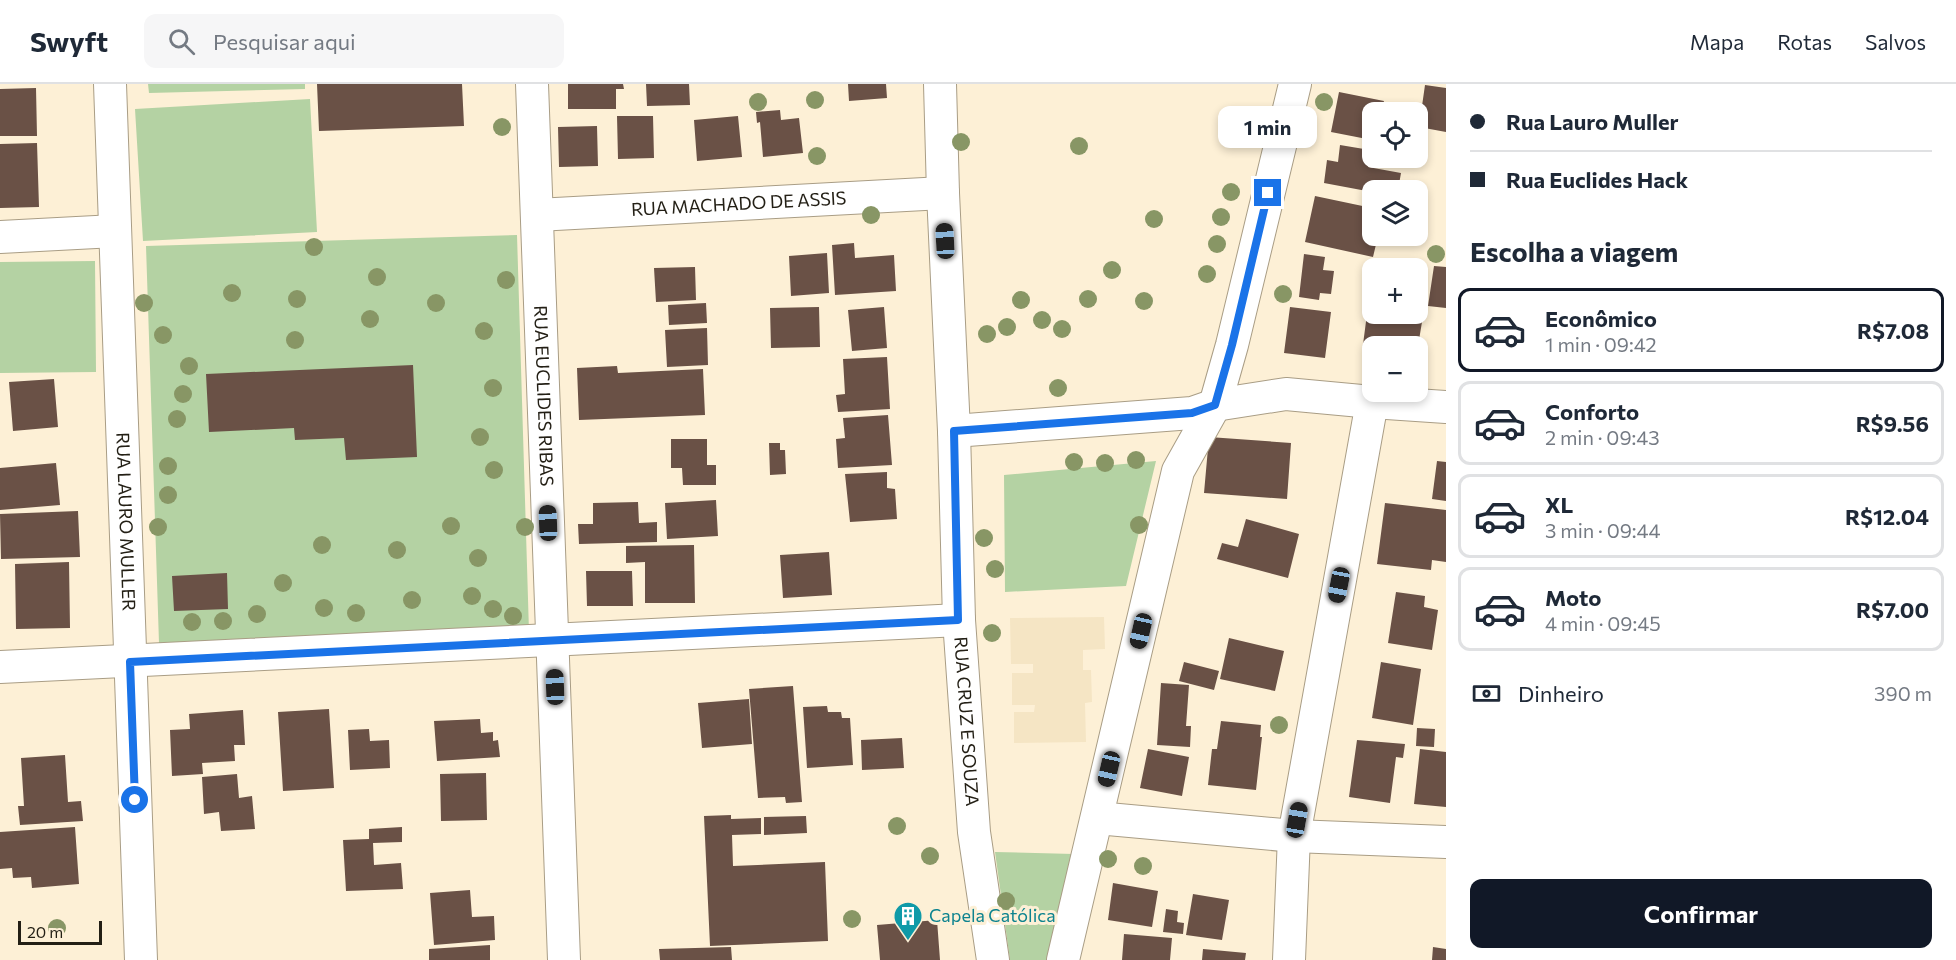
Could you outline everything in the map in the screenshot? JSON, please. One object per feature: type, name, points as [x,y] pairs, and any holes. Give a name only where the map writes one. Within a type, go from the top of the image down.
[{"type":"street","name":"RUA LAURO MULLER","points":[[110,84],[141,960]]},
{"type":"street","name":"RUA EUCLIDES RIBAS","points":[[532,84],[564,960]]},
{"type":"street","name":"RUA CRUZ E SOUZA","points":[[940,84],[954,431],[958,620],[974,832],[993,960]]},
{"type":"street","points":[[1064,960],[1178,471],[1215,405],[1232,345],[1294,84]]},
{"type":"street","name":"RUA MACHADO DE ASSIS","points":[[537,215],[943,194]]},
{"type":"street","points":[[0,237],[115,231]]},
{"type":"street","points":[[954,431],[1192,413],[1215,405],[1286,394],[1362,401]]},
{"type":"street","points":[[1289,960],[1294,836],[1372,402],[1446,407]]},
{"type":"street","points":[[0,668],[958,620]]},
{"type":"street","points":[[1097,818],[1294,836],[1446,842]]},
{"type":"shaded area","points":[[1104,617],[1105,649],[1083,650],[1083,670],[1091,670],[1092,702],[1085,703],[1086,742],[1014,743],[1014,712],[1034,712],[1035,705],[1012,705],[1012,673],[1033,673],[1033,664],[1011,664],[1010,618]]},
{"type":"green space","points":[[148,84],[305,84],[305,89],[149,93]]},
{"type":"green space","points":[[310,99],[317,232],[143,241],[135,109]]},
{"type":"green space","points":[[517,235],[529,632],[159,643],[146,246]]},
{"type":"green space","points":[[95,261],[96,372],[0,373],[0,262]]},
{"type":"green space","points":[[1156,461],[1126,586],[1005,592],[1004,475]]},
{"type":"green space","points":[[995,852],[1074,854],[1052,960],[1010,960]]},
{"type":"building","points":[[317,84],[462,84],[464,126],[319,131]]},
{"type":"building","points":[[568,84],[623,84],[624,89],[616,89],[616,109],[568,109]]},
{"type":"building","points":[[646,84],[689,84],[690,105],[647,106]]},
{"type":"building","points":[[848,84],[886,84],[887,98],[849,101]]},
{"type":"building","points":[[1425,85],[1446,88],[1446,132],[1428,129],[1428,102],[1423,102]]},
{"type":"building","points":[[36,88],[37,136],[0,136],[0,89]]},
{"type":"building","points":[[1339,92],[1384,101],[1362,102],[1362,138],[1331,132]]},
{"type":"building","points":[[780,110],[781,120],[799,118],[803,153],[763,157],[760,122],[757,123],[756,112]]},
{"type":"building","points":[[617,116],[653,116],[654,158],[618,159]]},
{"type":"building","points":[[738,116],[742,157],[697,161],[694,120]]},
{"type":"building","points":[[597,126],[598,166],[559,167],[558,127]]},
{"type":"building","points":[[37,143],[39,207],[0,208],[0,144]]},
{"type":"building","points":[[1340,145],[1362,149],[1362,168],[1401,173],[1400,180],[1362,180],[1362,190],[1324,183],[1327,160],[1338,162]]},
{"type":"building","points":[[1315,196],[1362,206],[1362,246],[1376,246],[1373,257],[1305,242]]},
{"type":"building","points":[[854,243],[855,258],[894,255],[896,291],[835,295],[832,245]]},
{"type":"building","points":[[827,253],[829,293],[791,296],[789,256]]},
{"type":"building","points":[[1304,254],[1325,257],[1323,270],[1334,271],[1331,294],[1320,293],[1319,300],[1299,297]]},
{"type":"building","points":[[1434,266],[1446,267],[1446,308],[1428,306]]},
{"type":"building","points":[[695,267],[696,300],[656,302],[654,268]]},
{"type":"building","points":[[706,303],[707,323],[669,325],[668,305]]},
{"type":"building","points":[[819,307],[820,347],[771,348],[770,308]]},
{"type":"building","points":[[884,307],[887,348],[852,351],[848,310]]},
{"type":"building","points":[[1290,307],[1331,312],[1325,358],[1284,353]]},
{"type":"building","points":[[1366,324],[1422,324],[1420,336],[1364,336]]},
{"type":"building","points":[[707,328],[708,365],[667,367],[665,330]]},
{"type":"building","points":[[887,357],[890,409],[838,412],[836,395],[845,394],[843,359]]},
{"type":"building","points":[[413,365],[417,457],[346,460],[344,438],[295,440],[294,428],[209,432],[206,374]]},
{"type":"building","points":[[617,366],[618,373],[703,369],[705,415],[579,420],[577,368]]},
{"type":"building","points":[[54,379],[58,427],[13,431],[9,382]]},
{"type":"building","points":[[888,415],[892,465],[838,468],[836,439],[845,438],[843,418]]},
{"type":"building","points":[[1209,437],[1291,443],[1287,499],[1204,493]]},
{"type":"building","points":[[671,439],[707,439],[707,465],[716,465],[716,485],[683,485],[682,468],[671,468]]},
{"type":"building","points":[[769,443],[780,443],[780,450],[785,450],[786,474],[770,475]]},
{"type":"building","points":[[1437,461],[1446,462],[1446,501],[1432,499]]},
{"type":"building","points":[[56,463],[60,505],[0,510],[0,468]]},
{"type":"building","points":[[887,472],[887,488],[895,489],[897,519],[850,522],[845,474]]},
{"type":"building","points":[[716,500],[718,536],[667,539],[665,503]]},
{"type":"building","points":[[638,502],[639,523],[657,522],[657,542],[579,544],[578,524],[593,524],[593,503]]},
{"type":"building","points":[[1385,503],[1446,510],[1446,562],[1432,560],[1431,570],[1377,564]]},
{"type":"building","points":[[78,511],[80,557],[1,559],[0,514]]},
{"type":"building","points":[[1246,519],[1299,534],[1288,578],[1217,559],[1222,543],[1238,547]]},
{"type":"building","points":[[694,545],[695,603],[645,603],[645,562],[626,563],[626,546]]},
{"type":"building","points":[[829,552],[832,595],[783,598],[780,555]]},
{"type":"building","points":[[69,562],[70,628],[16,629],[15,564]]},
{"type":"building","points":[[586,571],[632,571],[633,606],[587,606]]},
{"type":"building","points":[[227,573],[228,609],[174,611],[172,576]]},
{"type":"building","points":[[1396,592],[1425,596],[1424,607],[1438,610],[1432,650],[1388,643]]},
{"type":"building","points":[[1229,638],[1284,651],[1275,691],[1220,679]]},
{"type":"building","points":[[1184,662],[1219,671],[1214,690],[1179,681]]},
{"type":"building","points":[[1381,662],[1421,669],[1413,725],[1372,718]]},
{"type":"building","points":[[1161,683],[1189,685],[1186,726],[1191,726],[1190,747],[1157,745]]},
{"type":"building","points":[[793,686],[802,802],[786,803],[785,797],[758,798],[749,689]]},
{"type":"building","points":[[749,699],[752,744],[702,748],[698,703]]},
{"type":"building","points":[[827,706],[828,712],[841,712],[842,718],[850,718],[853,765],[807,768],[803,707]]},
{"type":"building","points":[[329,709],[334,788],[283,791],[278,712]]},
{"type":"building","points":[[243,710],[245,745],[234,745],[235,761],[202,763],[203,774],[172,776],[170,730],[190,729],[189,714]]},
{"type":"building","points":[[480,719],[481,733],[493,732],[493,741],[498,740],[500,757],[437,761],[434,721]]},
{"type":"building","points":[[1221,721],[1261,725],[1260,737],[1262,737],[1256,790],[1208,785],[1212,749],[1217,749]]},
{"type":"building","points":[[1417,728],[1435,729],[1434,747],[1416,746]]},
{"type":"building","points":[[369,729],[370,741],[389,740],[390,768],[350,770],[348,730]]},
{"type":"building","points":[[902,738],[904,768],[862,770],[861,740]]},
{"type":"building","points":[[1357,740],[1405,744],[1403,758],[1396,757],[1390,803],[1349,797]]},
{"type":"building","points":[[1148,749],[1189,757],[1182,796],[1140,788]]},
{"type":"building","points":[[1420,749],[1446,752],[1446,807],[1414,804]]},
{"type":"building","points":[[65,755],[68,802],[81,801],[83,821],[20,825],[18,806],[24,806],[21,758]]},
{"type":"building","points":[[486,773],[487,820],[441,821],[440,774]]},
{"type":"building","points":[[237,774],[239,798],[252,796],[255,829],[221,831],[219,812],[204,814],[202,777]]},
{"type":"building","points":[[731,815],[731,819],[761,818],[761,834],[732,835],[733,866],[825,862],[828,941],[710,946],[704,816]]},
{"type":"building","points":[[806,816],[807,833],[764,835],[764,817]]},
{"type":"building","points":[[75,827],[79,884],[32,888],[31,877],[13,878],[12,868],[0,869],[0,832]]},
{"type":"building","points":[[402,827],[402,842],[373,843],[374,865],[401,863],[403,889],[346,891],[343,840],[369,839],[369,829]]},
{"type":"building","points":[[1113,883],[1158,891],[1152,927],[1108,920]]},
{"type":"building","points":[[470,890],[472,917],[494,916],[495,940],[434,945],[430,893]]},
{"type":"building","points":[[1193,894],[1229,900],[1222,940],[1186,935]]},
{"type":"building","points":[[1166,909],[1178,911],[1177,922],[1184,923],[1183,934],[1163,932]]},
{"type":"building","name":"Capela Católica","points":[[937,920],[940,960],[880,960],[877,925]]},
{"type":"building","points":[[1124,934],[1172,938],[1170,960],[1122,960]]},
{"type":"building","points":[[490,945],[490,960],[429,960],[429,949]]},
{"type":"building","points":[[731,947],[732,960],[660,960],[659,949]]},
{"type":"building","points":[[1433,947],[1446,949],[1446,960],[1432,960]]},
{"type":"building","points":[[1203,949],[1246,953],[1245,960],[1202,960]]},
{"type":"place","name":"Capela Católica","points":[[908,942]]},
{"type":"route","points":[[135,800],[130,662],[958,620],[954,431],[1192,413],[1215,405],[1232,345],[1268,193]]}]
